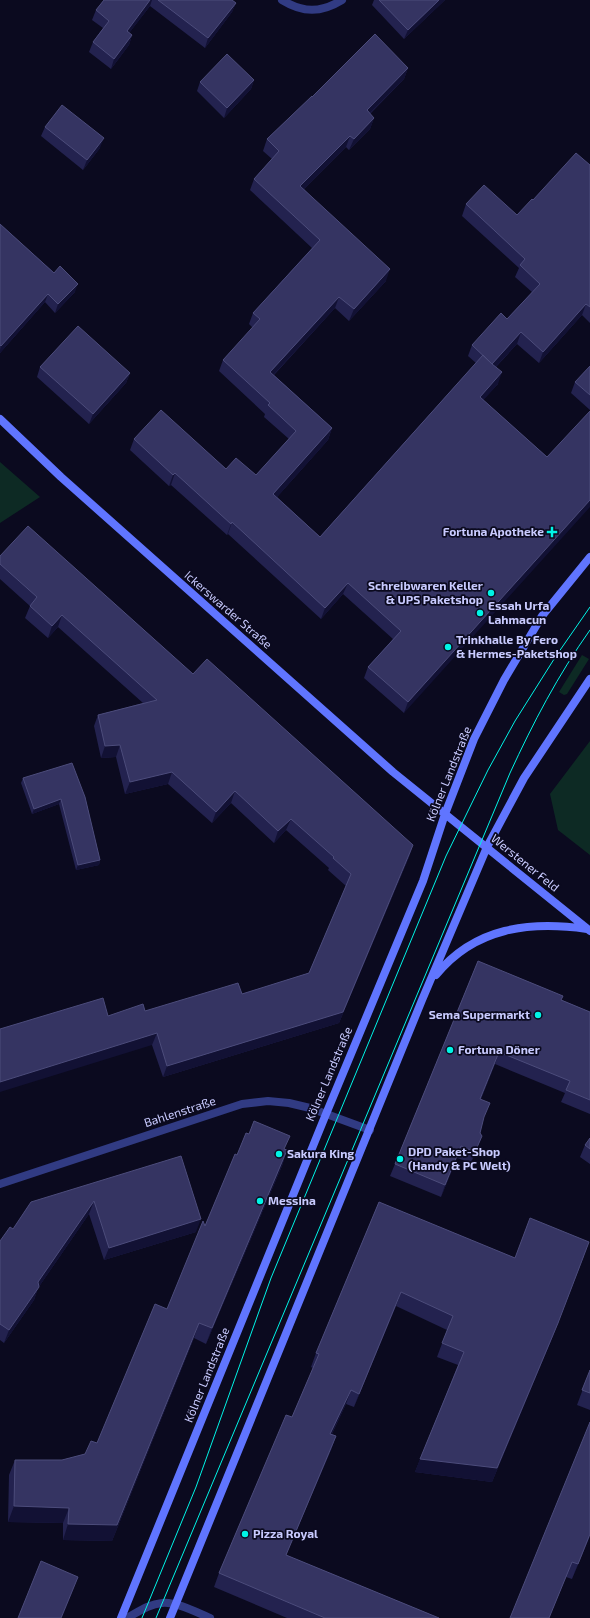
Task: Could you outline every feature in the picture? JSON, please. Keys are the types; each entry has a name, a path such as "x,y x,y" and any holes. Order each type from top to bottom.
{"main road":[{"name":"Ickerswarder Straße","path":"0,419 61,477 172,577 393,772 445,814"},
{"name":"Kölner Landstraße","path":"121,1618 326,1114 423,881 445,814 474,739 504,680 542,616 590,557"},
{"path":"170,1618 430,982 487,847 524,778 590,678"},
{"name":"Werstener Feld","path":"445,814 589,930"},
{"path":"430,982 446,963 473,944 490,935 519,927 562,925 589,930"}],"street":[{"path":"282,0 302,9 319,10 332,6 342,0"},
{"name":"Bahlenstraße","path":"0,1184 242,1104 268,1101 289,1103 326,1114 370,1130"},
{"path":"127,1618 162,1602 176,1605 210,1618"}],"green space":[{"path":"0,462 40,497 0,523"},
{"path":"582,655 589,659 567,694 564,695 559,692"},
{"path":"590,741 590,855 558,830 550,794"}],"building":[{"path":"104,0 150,0 127,31 132,35 114,59 93,42 109,21 96,10"},
{"path":"158,0 232,0 236,3 208,38"},
{"path":"379,0 439,0 408,30"},
{"path":"375,34 408,68 367,110 374,118 354,139 350,136 300,186 390,269 354,309 339,297 270,372 332,428 273,494 320,537 483,355 472,345 501,313 507,319 540,284 520,265 525,259 466,204 484,185 517,215 532,199 533,200 576,153 590,165 590,307 586,304 543,352 521,332 492,364 502,372 480,397 547,457 590,411 590,500 408,702 368,667 401,631 348,583 325,608 232,522 231,524 175,473 173,475 134,439 161,410 226,469 236,458 256,475 296,431 268,405 270,403 223,360 260,319 253,313 320,240 254,179 279,151 267,139 312,97"},
{"path":"227,54 254,80 227,108 200,82"},
{"path":"62,105 104,138 87,160 45,127"},
{"path":"0,224 54,273 60,266 78,284 58,304 48,294 1,346 0,345"},
{"path":"78,326 130,373 93,414 40,367"},
{"path":"590,366 590,395 575,382"},
{"path":"28,526 193,674 207,659 413,845 343,1012 167,1066 157,1033 0,1082 0,1029 103,998 108,1016 143,1004 145,1011 238,983 242,994 309,973 351,874 291,819 278,831 235,791 216,812 172,772 130,782 120,745 105,746 98,715 157,700 62,615 52,626 30,606 37,597 0,564 0,556"},
{"path":"72,763 85,797 100,860 78,865 61,799 34,809 23,778"},
{"path":"478,961 563,996 561,1000 590,1012 590,1100 566,1090 570,1081 499,1052 480,1099 490,1103 484,1117 480,1133 482,1136 475,1152 461,1146 445,1185 395,1164"},
{"path":"254,1121 290,1136 284,1149 287,1150 212,1328 199,1323 117,1525 68,1524 69,1508 14,1506 15,1460 62,1460 85,1454 91,1441 97,1443 155,1304 167,1309 203,1221 205,1226 235,1154 237,1155 246,1133 249,1134"},
{"path":"590,1138 590,1149 585,1145"},
{"path":"181,1156 201,1219 109,1248 94,1201 38,1282 39,1287 9,1330 0,1324 0,1241 10,1227 13,1229 31,1202"},
{"path":"379,1202 515,1258 530,1218 589,1242 558,1323 497,1468 420,1459 464,1352 442,1343 453,1316 401,1292 359,1394 351,1390 330,1434 336,1436 286,1555 439,1618 325,1618 219,1573 286,1415 292,1417 319,1354 316,1353"},
{"path":"590,1370 590,1393 582,1390"},
{"path":"590,1422 590,1534 578,1564 572,1562 549,1618 510,1618"},
{"path":"41,1561 78,1577 61,1618 18,1618"}],"tram line":[{"path":"142,1618 196,1487 271,1278 446,856 488,770 515,721 556,656 590,607"},
{"path":"156,1618 510,773 567,664 590,630"}],"place":[{"name":"Fortuna Apotheke","path":"552,532"},
{"name":"Schreibwaren Keller & UPS Paketshop","path":"491,593"},
{"name":"Essah Urfa Lahmacun","path":"480,613"},
{"name":"Trinkhalle By Fero & Hermes-Paketshop","path":"448,647"},
{"name":"Sema Supermarkt","path":"538,1015"},
{"name":"Fortuna Döner","path":"450,1050"},
{"name":"Sakura King","path":"279,1154"},
{"name":"DPD Paket-Shop (Handy & PC Welt)","path":"400,1159"},
{"name":"Messina","path":"260,1201"},
{"name":"Pizza Royal","path":"245,1534"}]}
